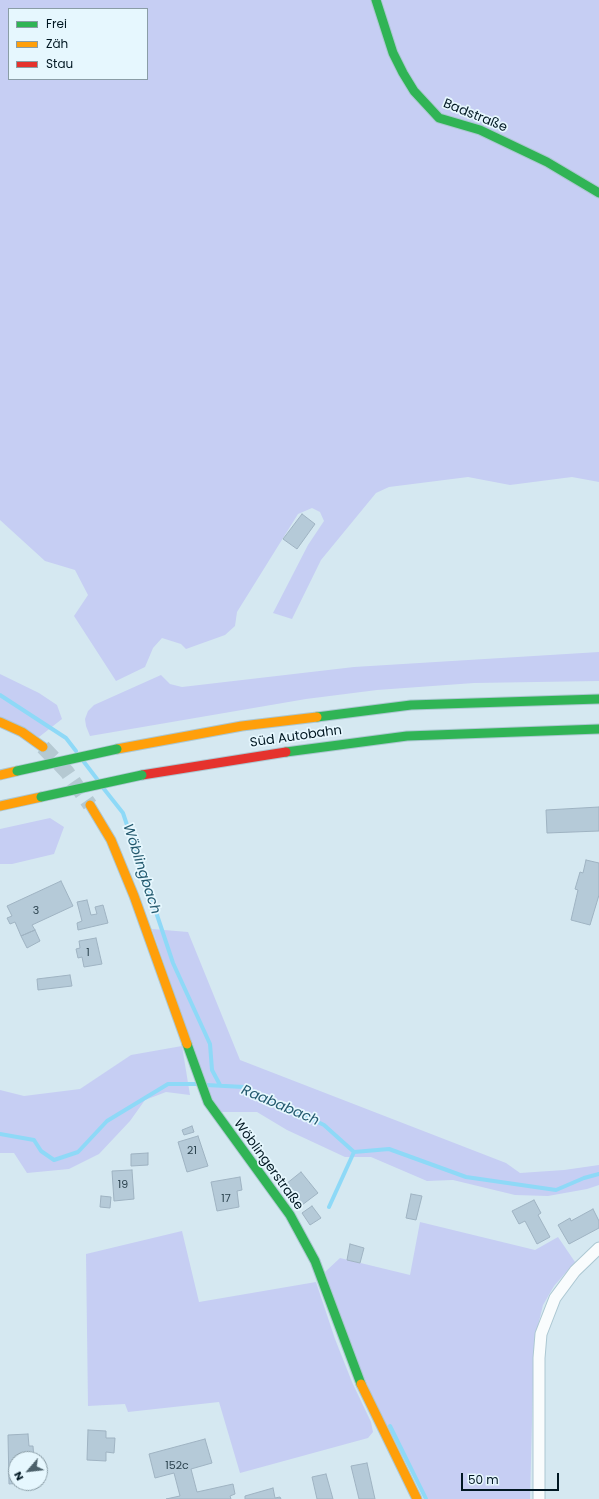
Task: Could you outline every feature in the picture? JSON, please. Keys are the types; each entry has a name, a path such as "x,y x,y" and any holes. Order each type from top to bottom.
{"main road":[{"name":"Badstraße","path":"376,0 393,53 403,73 414,91 439,118 480,130 547,162 599,193"},
{"name":"Süd Autobahn","path":"0,775 117,749 242,726 411,705 599,699"},
{"path":"0,722 22,732 43,747"},
{"name":"Süd Autobahn","path":"0,806 142,775 252,756 407,736 599,729"},
{"name":"Wöblingerstraße","path":"90,805 111,840 134,896 204,1093 218,1119 290,1215 301,1234 315,1261 355,1371 417,1499"}],"street":[{"path":"539,1499 539,1358 541,1334 549,1310 558,1293 575,1271 599,1248"}],"shaded area":[{"path":"0,0 599,0 599,482 572,477 510,485 468,477 389,487 376,493 321,560 292,619 273,613 308,545 324,521 320,512 312,508 298,514 237,612 235,626 225,635 186,649 181,644 162,638 153,648 145,667 116,681 74,616 88,595 75,570 45,561 0,520"},
{"path":"599,652 599,681 474,683 377,690 306,699 90,736 85,719 88,711 94,705 161,675 170,684 182,687 354,667"},
{"path":"0,674 39,693 57,705 62,719 39,737 0,717"},
{"path":"50,818 64,827 54,854 12,864 0,864 0,829"},
{"path":"152,929 188,932 240,1060 506,1163 520,1173 564,1170 599,1165 599,1185 587,1189 548,1196 515,1195 453,1180 427,1181 371,1157 345,1157 287,1130 257,1112 221,1112 210,1097"},
{"path":"182,1046 190,1095 166,1092 145,1100 130,1121 99,1154 69,1169 27,1173 14,1153 0,1153 0,1090 24,1096 80,1089 131,1055"},
{"path":"420,1222 535,1250 558,1237 575,1262 554,1286 543,1305 534,1342 530,1499 426,1499 390,1434 353,1354 325,1272 340,1258 410,1275"},
{"path":"182,1231 199,1302 316,1282 335,1339 352,1382 371,1422 373,1432 368,1438 240,1473 219,1402 128,1412 125,1404 88,1406 86,1254"}],"building":[{"path":"302,514 315,524 297,549 283,539"},
{"path":"599,807 599,831 547,833 546,810"},
{"path":"586,860 599,863 599,895 590,925 571,920 578,890 575,889 580,872 583,873"},
{"path":"61,881 73,906 32,925 35,930 21,936 15,922 10,924 7,918 12,916 7,906"},
{"path":"87,900 91,915 97,914 95,907 103,905 108,923 78,930 77,923 82,921 77,902"},
{"path":"35,930 40,941 27,948 21,936"},
{"path":"96,938 102,964 84,967 82,957 78,958 76,949 80,948 79,941"},
{"path":"70,975 72,986 38,990 37,979"},
{"path":"192,1126 194,1132 184,1135 182,1130"},
{"path":"198,1136 208,1166 187,1172 178,1142"},
{"path":"148,1153 148,1165 131,1166 131,1154"},
{"path":"132,1170 134,1199 114,1201 112,1171"},
{"path":"301,1172 318,1193 302,1205 286,1184"},
{"path":"240,1177 242,1190 237,1191 239,1207 217,1211 211,1182"},
{"path":"411,1194 422,1196 416,1220 406,1218"},
{"path":"101,1196 111,1197 110,1208 100,1207"},
{"path":"534,1200 541,1213 538,1215 550,1237 537,1244 525,1221 519,1224 512,1211"},
{"path":"312,1206 321,1218 310,1225 302,1213"},
{"path":"593,1209 599,1221 599,1228 569,1244 558,1225 570,1218 571,1221"},
{"path":"350,1244 364,1248 360,1263 347,1260"},
{"path":"88,1430 106,1431 106,1438 115,1438 114,1453 106,1452 106,1461 87,1460"},
{"path":"28,1434 29,1446 33,1446 33,1451 8,1451 8,1435"},
{"path":"205,1439 212,1463 191,1469 197,1492 233,1484 235,1494 230,1496 231,1499 166,1499 180,1496 174,1473 155,1478 149,1454"},
{"path":"367,1463 375,1499 359,1499 351,1466"},
{"path":"326,1474 333,1499 317,1499 312,1477"},
{"path":"273,1488 275,1498 280,1497 281,1499 245,1499 245,1496"}],"waterway":[{"name":"Wöblingbach","path":"0,695 66,738 76,751"},
{"name":"Wöblingbach","path":"84,762 97,779"},
{"name":"Wöblingbach","path":"104,789 123,813 173,963 210,1044 212,1070 220,1085"},
{"name":"Raababach","path":"0,1134 34,1140 41,1151 54,1160 78,1152 107,1121 168,1084 199,1084"},
{"name":"Raababach","path":"206,1085 244,1087 324,1125 354,1152 389,1149 466,1177 556,1190 584,1178 599,1174"},
{"path":"329,1207 354,1152"},
{"path":"390,1426 426,1499"}],"tunnel":[{"path":"43,747 67,772 90,805"}],"traffic: fast":[{"path":"376,0 393,53 403,73 414,91 439,118 480,130 547,162 599,193"},
{"path":"317,717 411,705 599,699"},
{"path":"286,752 407,736 599,729"},
{"path":"17,771 117,749"},
{"path":"41,797 142,775"},
{"path":"187,1044 208,1102 290,1215 315,1261 361,1384"}],"traffic: slow":[{"path":"117,749 242,726 317,717"},
{"path":"0,722 22,732 43,747"},
{"path":"0,775 17,771"},
{"path":"0,806 41,797"},
{"path":"90,805 111,840 134,896 187,1044"},
{"path":"361,1384 417,1499"}],"traffic: jam":[{"path":"142,775 286,752"}]}
